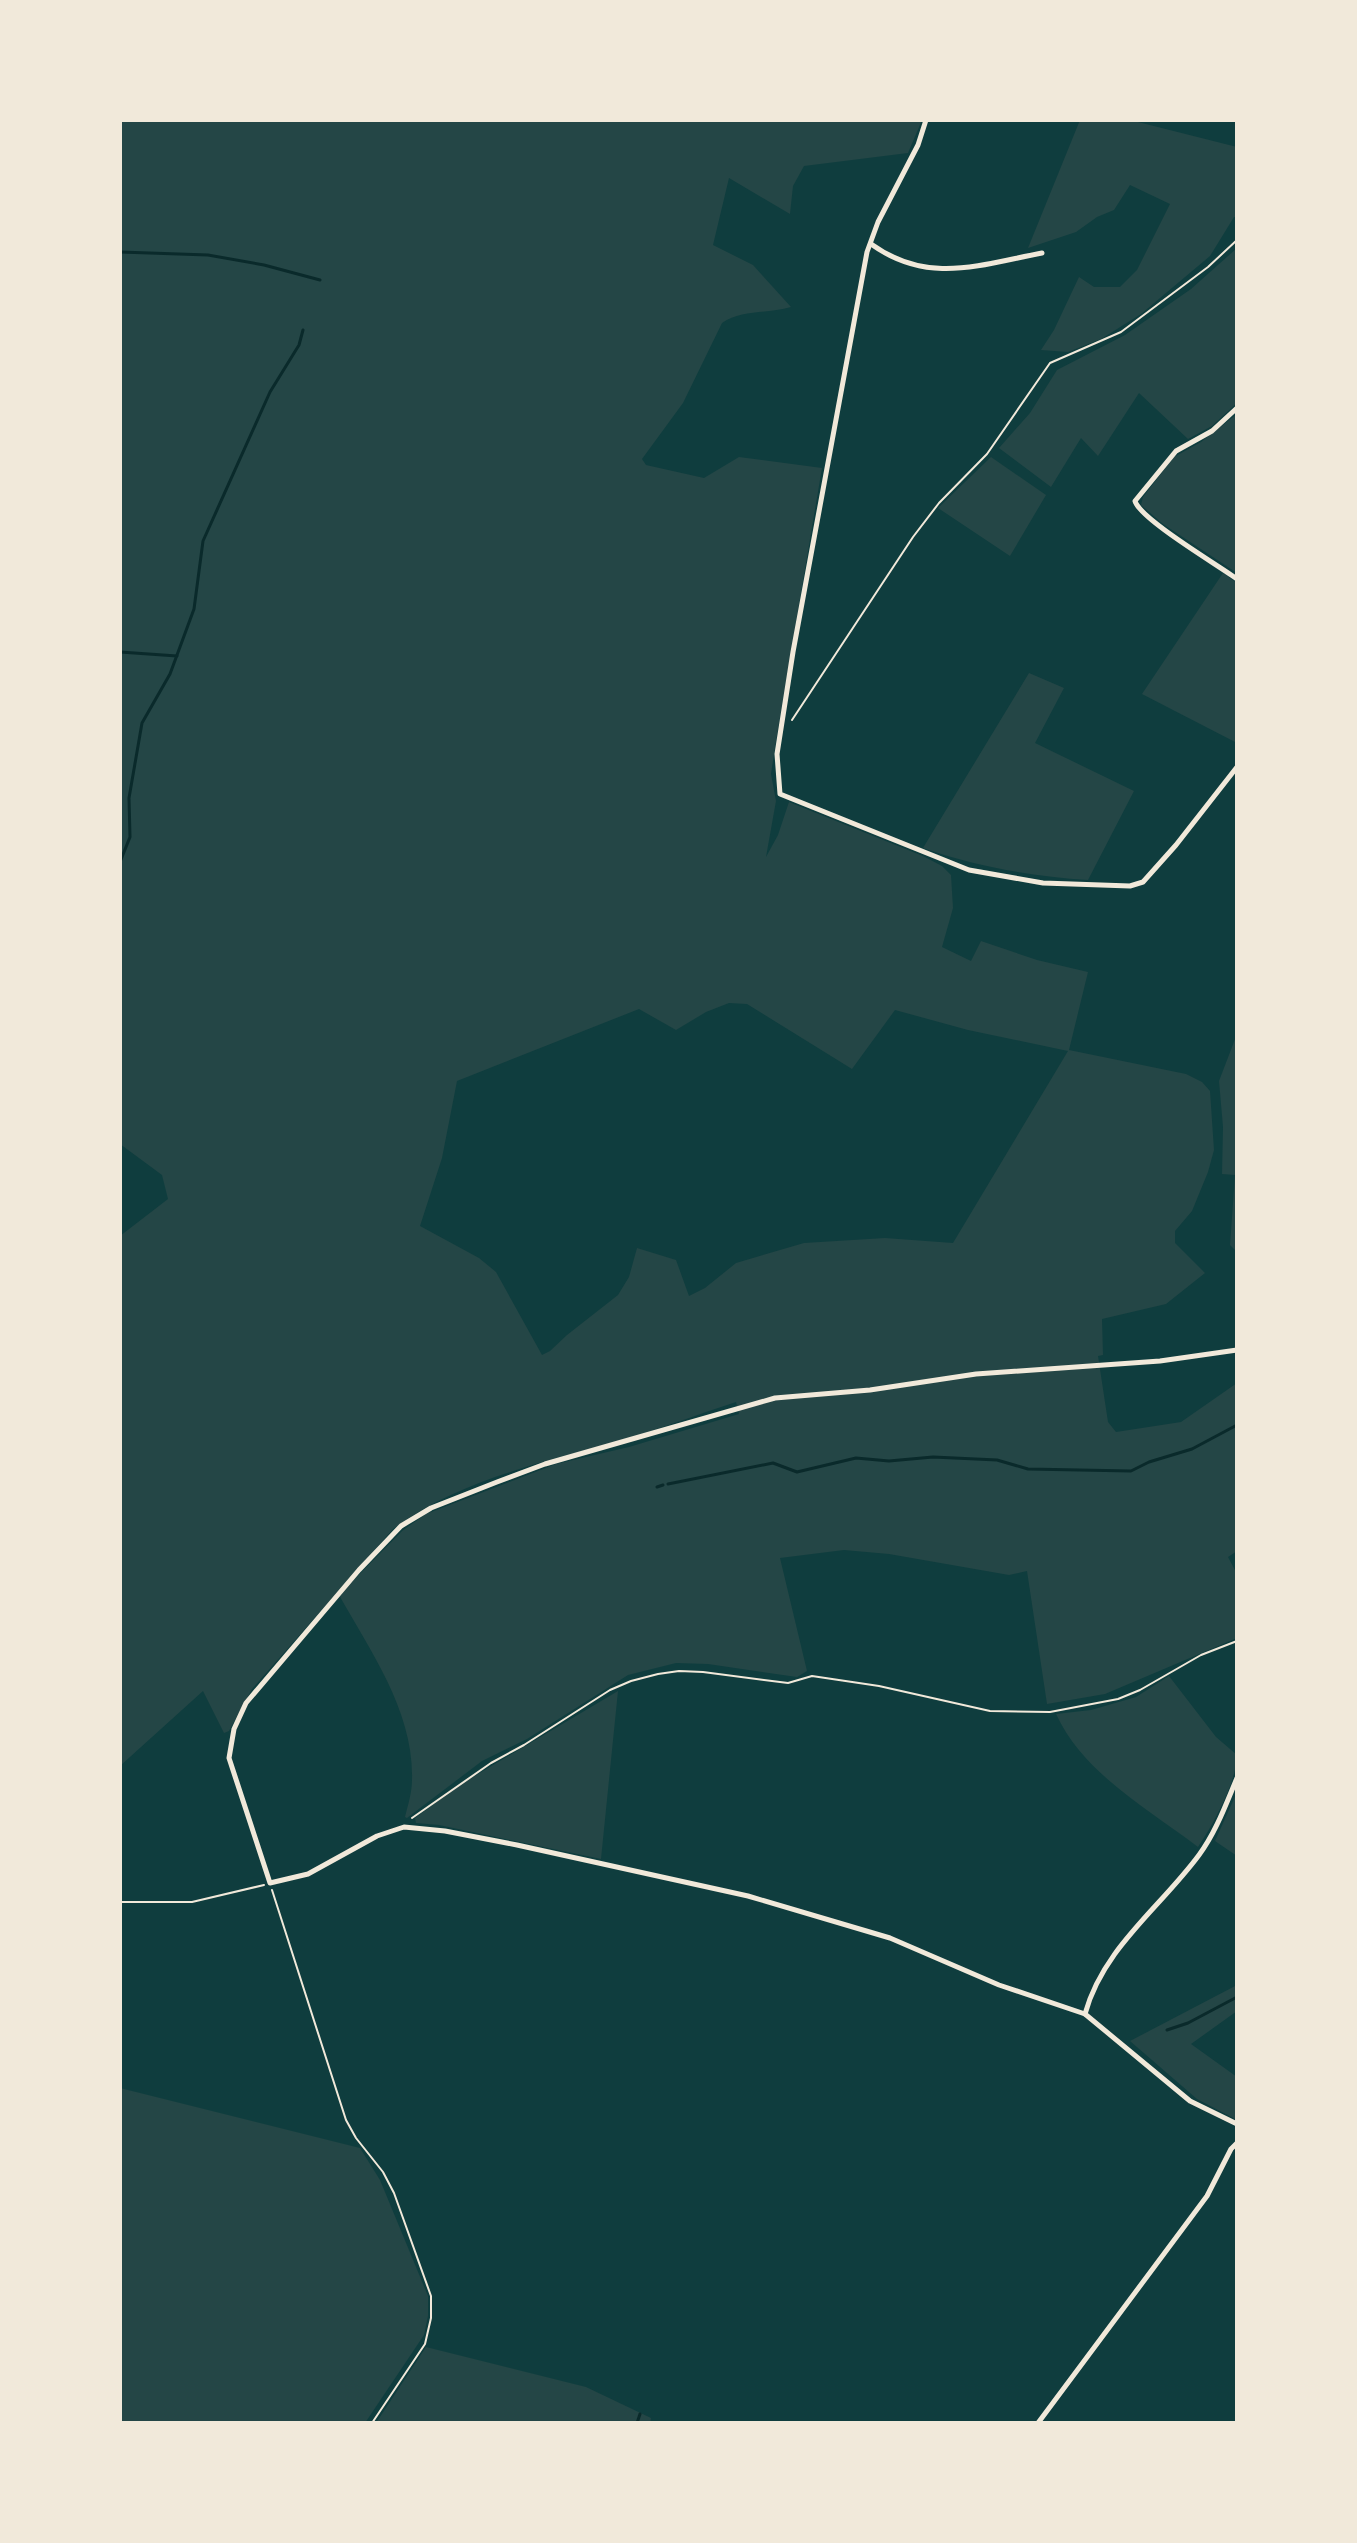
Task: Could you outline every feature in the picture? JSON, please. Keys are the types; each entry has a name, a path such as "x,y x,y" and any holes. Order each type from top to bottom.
{"street":[{"path":"926,120 910,161 871,237 867,252 809,560 780,737 777,776 780,794 969,870 1043,883 1130,886 1143,882 1237,767"},
{"path":"871,244 901,261 939,270 1042,253"},
{"path":"1237,408 1212,431 1176,451 1135,501 1136,507 1150,519 1237,579"},
{"path":"1237,1350 1160,1361 976,1374 870,1390 775,1398 545,1464 417,1515 401,1526 359,1570 266,1679 238,1717 229,1758 270,1883 308,1874 377,1836 404,1827 503,1842 781,1905 890,1938 999,1985 1085,2014 1190,2101 1237,2124"},
{"path":"1085,2014 1095,1984 1108,1962 1209,1842 1237,1778"},
{"path":"1038,2423 1207,2196 1237,2143"}],"path":[{"path":"780,737 913,537 939,503 987,454 1050,363 1121,332 1208,267 1237,240"},
{"path":"404,1827 417,1812 441,1796 610,1690 658,1674 703,1672 788,1683 812,1676 879,1686 990,1711 1050,1712 1118,1699 1201,1655 1237,1641"},
{"path":"120,1902 192,1902 270,1883 346,2120 394,2193 431,2296 431,2318 425,2344 372,2423"}],"shaded area":[{"path":"120,120 922,120 908,153 804,166 793,186 790,214 729,178 713,245 753,265 791,307 738,316 722,323 683,403 642,459 646,465 704,478 739,457 822,468 771,774 776,801 766,857 778,835 789,802 942,866 951,875 953,908 942,947 971,961 981,941 1037,960 1088,972 1069,1050 1186,1074 1202,1082 1210,1091 1214,1150 1192,1211 1175,1231 1175,1243 1205,1273 1166,1304 1102,1319 1103,1355 1098,1356 1108,1422 1116,1432 1181,1422 1237,1383 1237,1551 1228,1557 1237,1574 1237,1638 1105,1694 1047,1704 1027,1571 1009,1575 889,1554 844,1550 780,1558 807,1671 797,1677 708,1664 676,1663 628,1675 527,1739 482,1761 405,1817 412,1780 406,1730 388,1683 339,1595 402,1531 426,1514 556,1464 629,1447 739,1414 736,1402 639,1435 504,1474 446,1497 419,1512 393,1529 252,1689 229,1731 224,1733 203,1691 120,1766 120,1236 168,1199 162,1175 120,1144","holes":["729,1003 747,1004 852,1069 895,1010 968,1030 1068,1051 953,1243 885,1238 804,1243 736,1263 705,1288 689,1296 676,1260 637,1248 629,1277 618,1295 542,1355 496,1272 479,1258 420,1226 442,1158 457,1081 639,1009 676,1030 706,1012"]},
{"path":"1080,120 1130,120 1237,147 1237,217 1234,217 1210,256 1141,314 1101,339 1068,352 1041,350 1079,277 1094,287 1120,287 1137,270 1170,204 1130,185 1114,210 1097,217 1076,232 1028,248"},
{"path":"1237,248 1237,403 1212,426 1188,439 1139,393 1098,456 1081,438 1051,487 999,448 1030,413 1057,370 1125,335 1191,289"},
{"path":"1237,414 1237,573 1163,524 1141,505 1143,497 1174,457 1201,442"},
{"path":"991,457 1046,495 1010,556 938,508"},
{"path":"1223,573 1237,583 1237,743 1142,694"},
{"path":"1029,673 1064,688 1035,743 1134,791 1088,880 1005,870 923,848"},
{"path":"1237,1034 1237,1252 1230,1245 1235,1175 1222,1174 1223,1127 1219,1081"},
{"path":"1169,1676 1216,1737 1237,1755 1229,1790 1198,1847 1100,1772 1083,1755 1056,1714 1091,1710 1136,1697"},
{"path":"618,1691 601,1859 439,1825 416,1823 415,1818 461,1784"},
{"path":"1237,1792 1237,1856 1215,1841"},
{"path":"1237,1985 1237,2011 1191,2044 1237,2077 1237,2120 1197,2099 1130,2041"},
{"path":"120,2088 360,2148 380,2180 428,2296 424,2335 365,2423 120,2423"},
{"path":"426,2347 586,2387 651,2418 650,2423 376,2423"}],"waterway":[{"path":"120,252 208,255 264,265 320,280"},
{"path":"120,862 130,837 129,798 142,723 170,674 194,609 203,541 270,392 299,345 303,330"},
{"path":"120,652 177,656"},
{"path":"668,1484 773,1463 797,1472 856,1458 889,1461 933,1457 997,1460 1028,1469 1131,1471 1192,1449 1237,1425"},
{"path":"657,1487 663,1485"},
{"path":"1167,2030 1188,2023 1237,1997"},
{"path":"637,2423 640,2414"}]}
